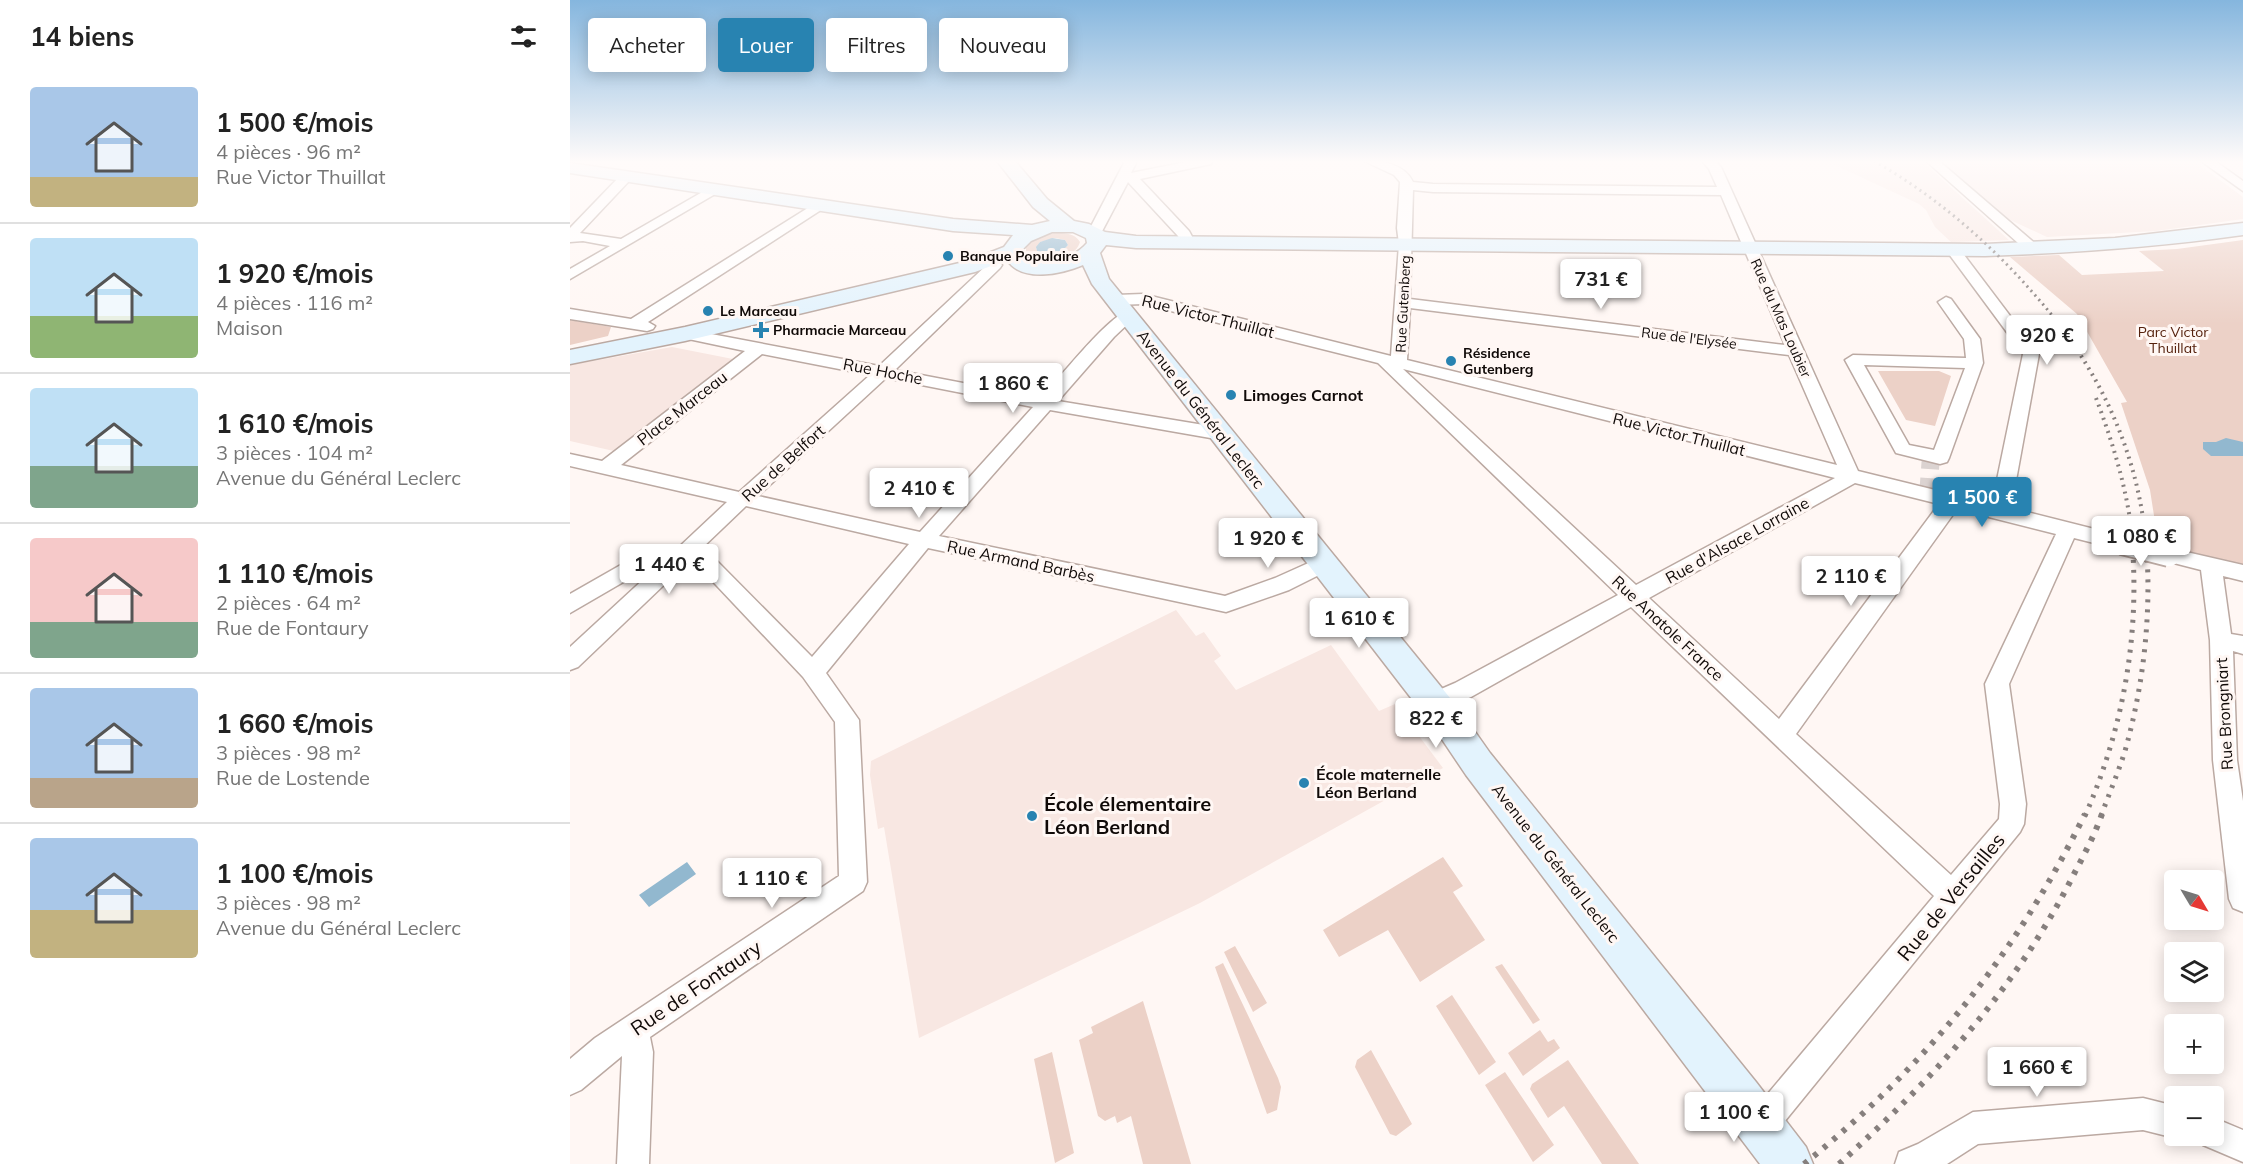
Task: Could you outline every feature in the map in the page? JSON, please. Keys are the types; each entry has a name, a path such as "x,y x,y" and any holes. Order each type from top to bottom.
{"main road":[{"path":"889,215 981,229 1036,231 1072,226"},
{"path":"570,357 657,332 685,334 985,265 1015,253 1036,231 1044,219 1043,215"},
{"path":"1057,215 1093,243"},
{"path":"981,229 1002,236 1015,253 1032,267 1061,266 1093,243 1953,250 2032,248 2175,238 2243,229"},
{"name":"Avenue du Général Leclerc","path":"1093,243 1099,280 1447,719 1478,764 1776,1147"},
{"name":"Avenue du Général Leclerc","path":"1061,266 1099,280"}],"street":[{"path":"570,237 590,215"},
{"path":"570,275 672,215"},
{"path":"634,324 811,215"},
{"path":"570,314 634,324 657,332 813,215"},
{"path":"1072,226 1097,215"},
{"path":"1093,243 1105,215"},
{"path":"1165,215 1184,234 1188,242"},
{"name":"Rue Gutenberg","path":"1392,362 1404,303 1406,244 1403,238 1404,215"},
{"name":"Rue du Mas Loubier","path":"1735,215 1851,477"},
{"path":"1994,215 2032,248"},
{"path":"570,237 623,244"},
{"path":"1953,250 2031,354 2000,513"},
{"name":"Rue de Belfort","path":"570,661 884,370 985,265"},
{"name":"Rue Victor Thuillat","path":"1122,308 1143,299 2243,573"},
{"path":"1946,302 1972,339 1975,363 1940,458 1902,449 1853,360 1975,363"},
{"name":"Rue de l'Elysée","path":"1404,303 1795,351"},
{"path":"813,672 924,540 1108,334 1122,308"},
{"name":"Rue Hoche","path":"685,334 884,370 1046,404 1222,434"},
{"name":"Place Marceau","path":"605,468 759,348"},
{"name":"Rue Anatole France","path":"1392,362 1781,736 1953,895"},
{"name":"Rue Armand Barbès","path":"570,460 924,540 1226,604 1282,584 1324,564"},
{"name":"Rue d'Alsace Lorraine","path":"1433,703 1462,690 1636,597 1851,477"},
{"path":"1781,736 1952,501"},
{"name":"Rue de Versailles","path":"1776,1147 1953,895 2011,824 2013,804 1997,684 2068,529"},
{"path":"570,605 638,566 655,559 685,554"},
{"name":"Rue de Fontaury","path":"570,1079 606,1049 853,882 847,720 813,672 707,563 685,554"},
{"name":"Rue Brongniart","path":"2211,565 2232,643 2234,763 2243,899"},
{"path":"633,1031 638,1052 633,1164"},
{"path":"1911,1164 1930,1156 1973,1128 2143,1114 2164,1119"},
{"path":"2224,1138 2243,1146"}],"shaded area":[{"path":"1929,215 1982,215 2009,240 1951,242 1935,227"},
{"path":"2004,215 2243,215 2243,219 2156,231 2047,237"},
{"path":"672,347 738,360 618,452 570,441 570,365"},
{"name":"École élementaire Léon Berland","path":"1176,610 1196,636 1204,632 1221,656 1214,661 1236,690 1331,645 1379,711 1395,704 1443,768 1200,903 919,1038 884,827 878,829 870,775 871,761"}],"green space":[{"path":"1053,233 1061,233 1071,235 1080,242 1071,254 1048,260 1026,254 1026,246 1032,240","holes":["1056,238 1065,240 1068,245 1057,253 1048,254 1036,249 1040,242"]},
{"name":"Parc Victor Thuillat","path":"2243,240 2243,565 2167,547 2158,541 2150,490 2121,403 2127,402 2077,314 2010,257 2059,255 2082,275 2164,271 2139,251 2177,249"},
{"path":"570,320 611,327 608,336 570,345"},
{"path":"1878,371 1939,371 1951,376 1935,426 1906,420"},
{"path":"1443,857 1463,886 1453,892 1485,940 1420,982 1388,930 1339,957 1323,930"},
{"path":"1235,946 1267,1003 1253,1012 1224,952"},
{"path":"1223,963 1281,1087 1277,1110 1267,1114 1215,967"},
{"path":"1502,964 1540,1020 1533,1024 1495,967"},
{"path":"1452,995 1496,1062 1479,1075 1436,1006"},
{"path":"1143,1001 1191,1164 1143,1164 1131,1116 1117,1123 1115,1116 1105,1121 1098,1116 1079,1040 1093,1033 1091,1027"},
{"path":"1540,1030 1548,1042 1554,1039 1560,1048 1523,1076 1508,1053"},
{"path":"1371,1050 1412,1124 1396,1136 1390,1134 1355,1067 1357,1060"},
{"path":"1052,1052 1074,1153 1055,1163 1034,1059"},
{"path":"1568,1060 1639,1164 1602,1164 1564,1106 1548,1118 1530,1089 1532,1084"},
{"path":"1505,1072 1554,1145 1533,1162 1485,1085"}],"water":[{"path":"1052,238 1065,240 1068,245 1054,253 1037,251 1036,247 1040,242"},
{"path":"2226,438 2243,442 2243,456 2211,456 2203,449 2203,442 2216,442"},
{"path":"687,862 696,874 649,907 639,895"}],"tunnel":[{"path":"1928,496 1931,456"}],"railway":[{"path":"1952,215 2022,280 2063,329"},
{"path":"2061,327 2094,377 2119,429 2137,485 2146,543"},
{"path":"2096,398 2119,469 2128,506 2133,543"},
{"path":"2085,816 2110,750 2126,681 2133,611 2132,541"},
{"path":"2101,816 2125,751 2142,673 2148,594 2146,541"},
{"path":"1804,1164 1890,1088 1929,1047 1964,1005 1998,961 2029,915 2085,814"},
{"path":"1839,1164 1908,1098 1971,1029 2000,993 2052,914 2086,851 2102,814"}],"place":[{"name":"Banque Populaire","path":"948,256"},
{"name":"Le Marceau","path":"708,311"},
{"name":"Pharmacie Marceau","path":"761,330"},
{"name":"Résidence Gutenberg","path":"1451,361"},
{"name":"Limoges Carnot","path":"1231,395"},
{"name":"École maternelle Léon Berland","path":"1304,783"},
{"name":"École élementaire Léon Berland","path":"1032,816"}]}
